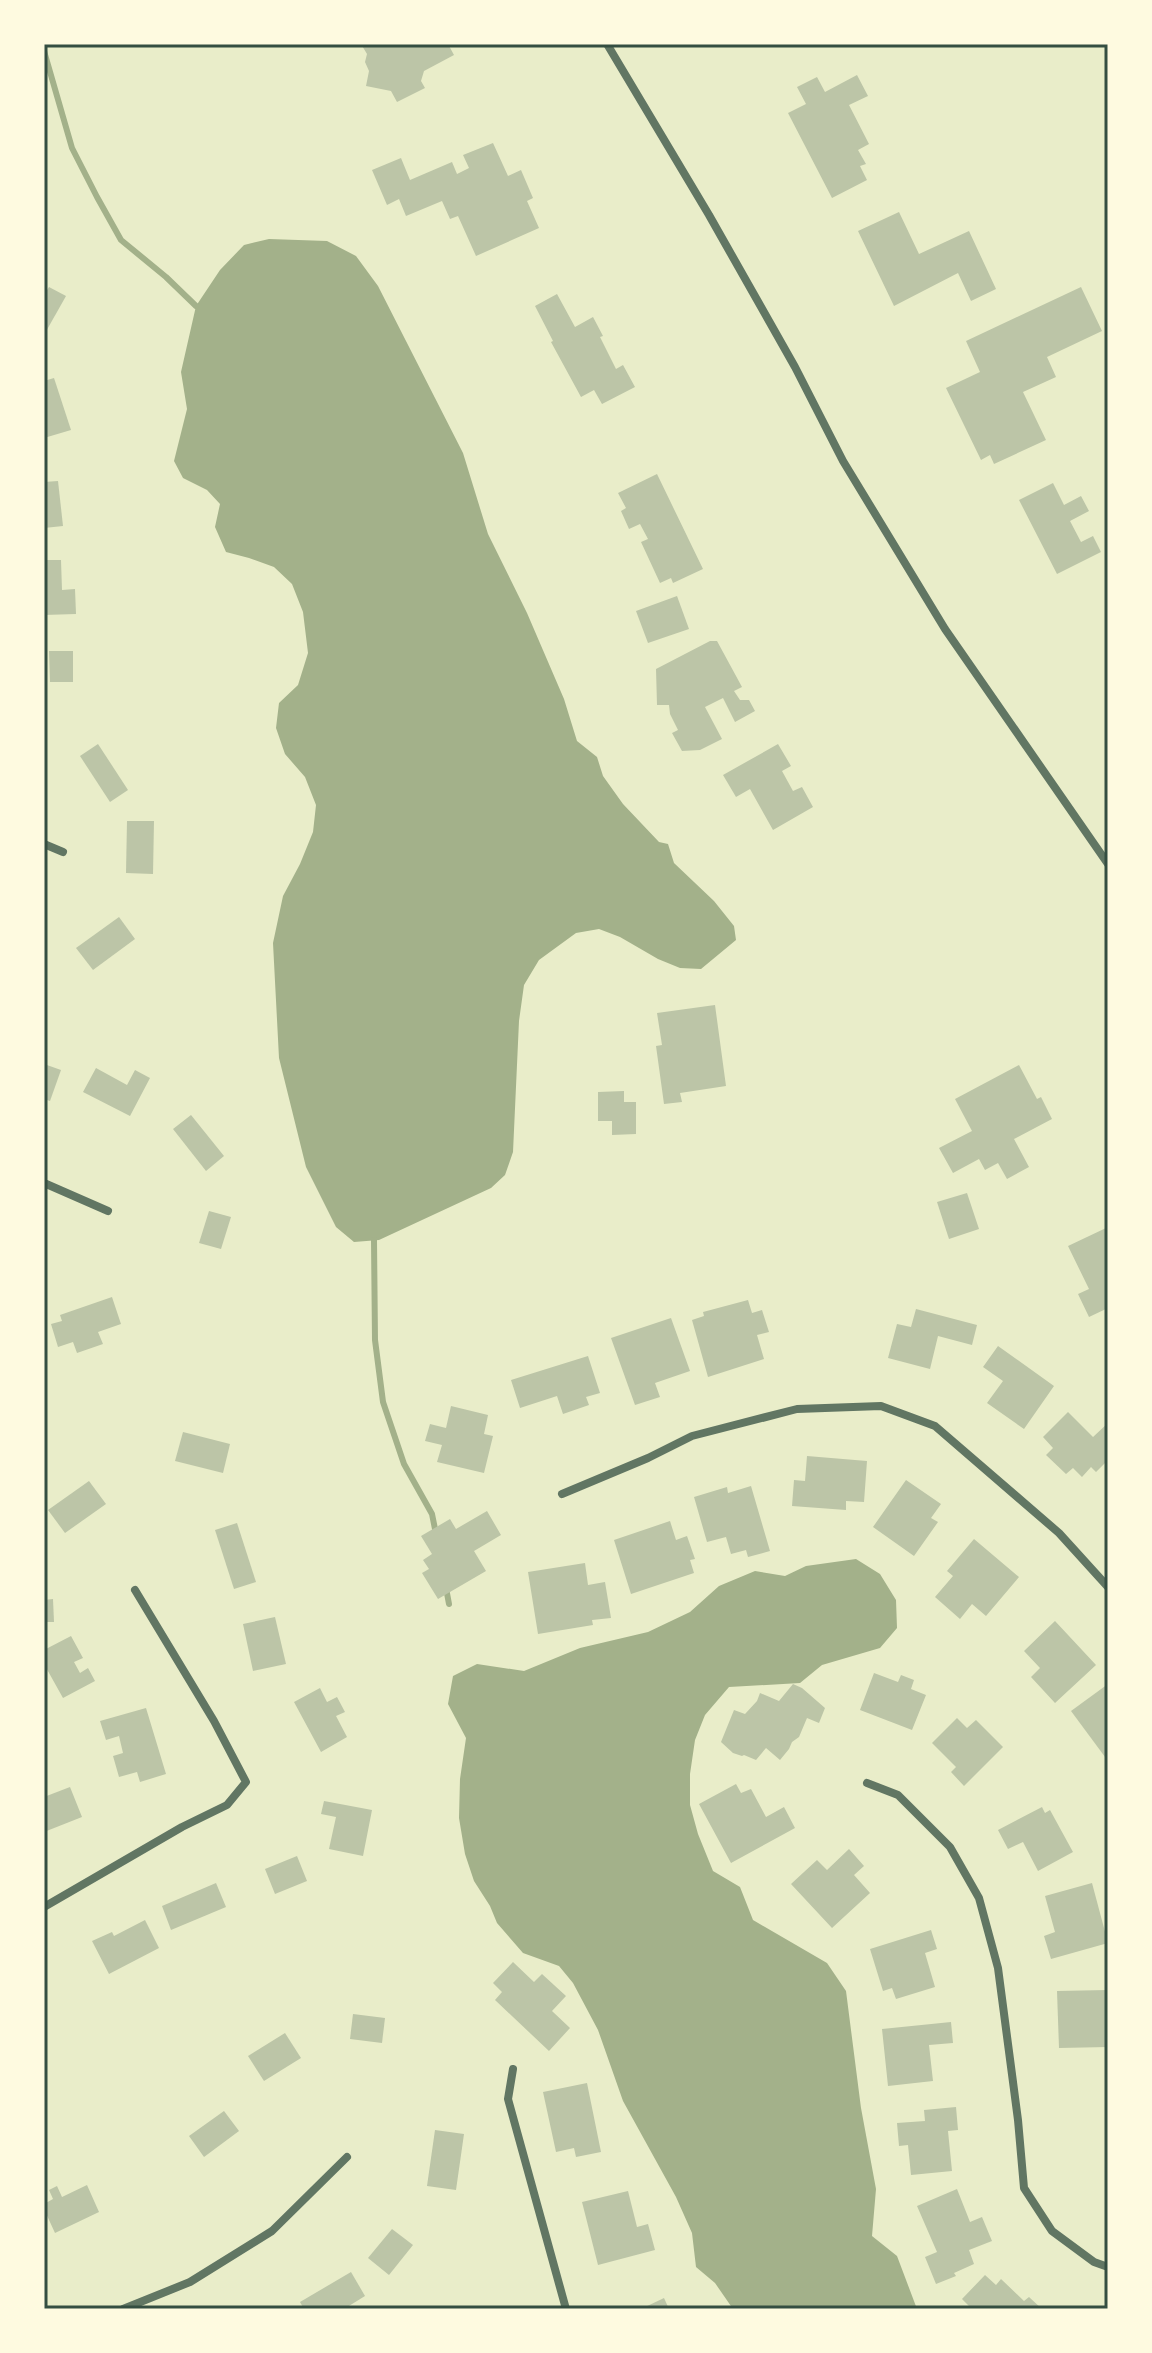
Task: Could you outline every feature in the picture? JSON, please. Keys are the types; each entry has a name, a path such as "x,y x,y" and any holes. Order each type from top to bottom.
{"street":[{"path":"607,44 709,215 795,367 843,461 945,629 1108,864"},
{"path":"44,844 63,852"},
{"path":"44,1183 108,1211"},
{"path":"562,1494 692,1436 797,1409 881,1406 935,1426 1059,1533 1108,1587"},
{"path":"44,1907 182,1827 227,1805 246,1782 214,1721 135,1590"},
{"path":"867,1783 898,1795 950,1847 979,1898 998,1968 1024,2188 1052,2231 1094,2262 1108,2267"},
{"path":"513,2069 508,2099 566,2309"},
{"path":"123,2309 190,2282 272,2231 347,2157"}],"shaded area":[{"path":"269,239 327,241 356,256 378,286 463,453 488,534 564,699 577,741 597,757 603,776 623,804 659,842 668,844 674,863 714,901 734,926 736,940 701,969 680,968 599,929 576,933 539,960 524,985 519,1021 513,1152 505,1175 491,1188 379,1240 354,1242 336,1227 306,1167 279,1058 273,943 283,896 313,832 316,805 305,777 285,754 276,728 279,703 298,685 308,653 303,612 292,584 274,567 226,552 215,527 220,504 207,490 183,478 174,461 187,409 181,372 196,306 220,270 244,245"},
{"path":"856,1559 880,1574 896,1600 897,1628 880,1648 822,1665 800,1683 729,1687 705,1715 695,1740 690,1805 713,1871 740,1887 753,1920 827,1963 846,1991 861,2108 876,2189 872,2236 897,2256 917,2309 733,2309 715,2283 696,2267 692,2233 676,2197 623,2101 598,2030 573,1983 559,1966 523,1953 497,1923 474,1881 465,1854 459,1818 460,1779 466,1738 448,1704 453,1676 477,1664 524,1671 580,1648 648,1632 690,1612 719,1586 755,1571 785,1576 806,1566"}],"building":[{"path":"361,44 448,44 454,55 424,71 421,81 425,88 397,102 391,91 366,86 369,71 365,62 367,54"},
{"path":"857,75 868,96 849,105 869,144 858,150 866,164 860,166 867,180 832,198 788,113 806,104 797,87 817,77 825,92"},
{"path":"493,143 508,176 521,170 533,198 527,201 539,228 476,256 458,216 450,219 442,201 406,216 399,199 387,205 372,170 401,158 410,180 452,162 457,174 469,168 463,155"},
{"path":"899,212 919,254 969,231 996,289 971,301 958,273 894,306 858,231"},
{"path":"49,287 66,296 44,335 44,295"},
{"path":"1081,287 1102,331 1047,357 1056,377 1023,392 1046,440 994,464 990,455 981,460 946,388 980,372 966,341"},
{"path":"557,294 575,327 593,317 616,369 623,365 635,387 602,404 594,390 581,397 535,306"},
{"path":"54,378 71,430 44,438 44,381"},
{"path":"657,474 703,569 673,583 671,578 660,583 641,542 648,539 640,524 629,529 621,511 626,508 618,493"},
{"path":"58,481 63,526 44,528 44,482"},
{"path":"1053,483 1064,505 1081,496 1089,511 1070,521 1081,542 1093,536 1101,552 1057,574 1019,500"},
{"path":"44,560 61,560 62,590 75,589 76,614 44,615"},
{"path":"677,596 689,629 648,643 636,611"},
{"path":"710,641 717,641 742,687 734,691 740,700 749,700 755,711 735,722 723,698 705,707 722,739 700,750 682,751 672,733 678,730 669,705 657,705 656,669"},
{"path":"49,651 73,651 73,682 50,682"},
{"path":"98,744 128,790 110,802 80,756"},
{"path":"778,744 791,766 782,771 793,791 802,787 813,807 773,830 750,789 736,797 723,775"},
{"path":"127,821 154,821 153,874 126,873"},
{"path":"119,917 135,939 93,970 76,948"},
{"path":"715,1005 726,1086 680,1093 682,1102 664,1104 656,1046 662,1045 657,1013"},
{"path":"44,1064 61,1070 50,1101 44,1099"},
{"path":"1019,1065 1052,1119 1014,1139 1029,1167 1007,1179 998,1163 985,1170 979,1159 953,1173 939,1148 972,1131 955,1099"},
{"path":"96,1068 127,1085 135,1070 150,1078 130,1116 83,1092"},
{"path":"624,1091 624,1102 636,1102 636,1134 612,1135 612,1121 598,1121 598,1092"},
{"path":"191,1115 224,1156 206,1171 173,1129"},
{"path":"967,1193 979,1229 949,1239 937,1202"},
{"path":"209,1211 231,1217 221,1249 199,1243"},
{"path":"1106,1228 1108,1308 1089,1317 1078,1294 1089,1289 1068,1246"},
{"path":"112,1297 121,1324 98,1332 103,1344 77,1353 73,1342 58,1347 51,1324 62,1321 60,1315"},
{"path":"748,1300 752,1313 762,1310 769,1332 757,1335 764,1359 708,1377 692,1320 704,1316 703,1312"},
{"path":"916,1309 977,1325 972,1345 938,1336 930,1369 888,1358 897,1324 911,1327"},
{"path":"671,1318 690,1371 655,1383 660,1397 635,1405 611,1338"},
{"path":"998,1346 1054,1386 1024,1429 987,1403 1003,1381 983,1367"},
{"path":"588,1356 600,1393 586,1397 589,1405 563,1414 557,1396 520,1408 511,1380"},
{"path":"451,1406 488,1415 484,1434 493,1436 484,1473 437,1462 442,1445 425,1441 430,1424 446,1428"},
{"path":"1068,1412 1093,1437 1108,1423 1108,1460 1096,1472 1091,1467 1082,1477 1073,1468 1066,1474 1046,1455 1053,1448 1043,1437"},
{"path":"183,1432 230,1444 223,1473 175,1461"},
{"path":"807,1456 867,1461 864,1502 846,1501 846,1510 792,1506 794,1480 805,1481"},
{"path":"906,1480 941,1504 931,1518 938,1522 914,1556 873,1527"},
{"path":"89,1481 106,1504 65,1533 48,1510"},
{"path":"751,1486 770,1551 748,1557 746,1550 731,1554 726,1537 707,1542 694,1497 727,1487 728,1493"},
{"path":"487,1511 501,1535 474,1551 486,1571 438,1599 422,1573 429,1569 423,1560 432,1554 421,1536 450,1519 456,1529"},
{"path":"670,1521 676,1540 687,1536 695,1559 690,1560 694,1573 631,1594 614,1540"},
{"path":"237,1523 256,1582 234,1589 215,1530"},
{"path":"974,1539 1019,1577 986,1616 972,1604 960,1619 935,1597 953,1576 947,1571"},
{"path":"585,1563 588,1585 605,1582 611,1618 592,1620 593,1625 538,1634 528,1572"},
{"path":"53,1599 54,1622 44,1622 44,1600"},
{"path":"275,1617 286,1664 253,1671 243,1624"},
{"path":"1055,1621 1096,1665 1055,1703 1031,1677 1040,1668 1024,1651"},
{"path":"71,1636 83,1658 74,1662 80,1673 88,1668 95,1681 63,1698 44,1664 44,1650"},
{"path":"874,1673 898,1682 901,1675 914,1680 911,1689 926,1695 912,1730 860,1710"},
{"path":"793,1684 825,1708 819,1723 807,1718 799,1737 780,1760 766,1748 756,1760 733,1753 721,1742 734,1710 745,1714 760,1693 779,1701"},
{"path":"1108,1684 1108,1761 1071,1711"},
{"path":"320,1688 327,1702 337,1697 345,1712 336,1716 347,1737 321,1752 294,1702"},
{"path":"146,1708 166,1774 140,1782 137,1772 119,1777 113,1756 123,1753 119,1736 106,1740 100,1721"},
{"path":"957,1718 967,1728 976,1720 1003,1747 964,1786 951,1772 956,1767 932,1743"},
{"path":"736,1784 741,1793 751,1789 766,1817 784,1807 795,1828 731,1863 699,1804"},
{"path":"70,1787 82,1817 44,1832 44,1797"},
{"path":"324,1801 372,1810 363,1856 329,1849 336,1817 321,1814"},
{"path":"1042,1807 1045,1813 1050,1810 1073,1852 1038,1871 1023,1842 1008,1849 998,1830"},
{"path":"849,1849 864,1866 854,1875 870,1893 832,1928 791,1884 817,1860 827,1870"},
{"path":"297,1856 307,1881 275,1894 265,1869"},
{"path":"216,1883 226,1907 171,1930 162,1906"},
{"path":"1092,1883 1108,1943 1051,1959 1044,1936 1055,1932 1045,1896"},
{"path":"145,1920 159,1948 109,1974 92,1941 112,1932 114,1936"},
{"path":"931,1930 937,1949 925,1953 935,1987 896,1999 892,1988 883,1991 870,1949"},
{"path":"513,1962 534,1982 542,1974 566,1996 552,2011 570,2028 549,2051 495,2000 502,1992 493,1983"},
{"path":"1108,1990 1108,2047 1059,2048 1057,1991"},
{"path":"353,2014 385,2018 382,2043 350,2039"},
{"path":"951,2022 953,2043 929,2045 933,2081 888,2086 882,2029"},
{"path":"285,2033 301,2058 264,2081 248,2056"},
{"path":"587,2083 601,2152 576,2157 574,2148 556,2152 543,2092"},
{"path":"956,2107 958,2130 948,2131 952,2171 911,2175 908,2145 899,2146 897,2123 925,2121 924,2110"},
{"path":"224,2111 239,2131 204,2157 189,2136"},
{"path":"435,2130 464,2134 456,2190 427,2186"},
{"path":"87,2185 99,2212 55,2233 44,2209 44,2204 53,2199 49,2190 57,2186 62,2197"},
{"path":"957,2189 970,2222 982,2217 992,2241 969,2250 974,2264 936,2284 925,2257 937,2252 917,2206"},
{"path":"628,2191 637,2227 648,2224 655,2250 598,2265 582,2202"},
{"path":"392,2229 413,2245 389,2275 368,2258"},
{"path":"351,2272 365,2296 344,2309 304,2309 300,2302"},
{"path":"985,2275 996,2285 1001,2279 1024,2301 1029,2297 1042,2309 972,2309 962,2299"},
{"path":"664,2298 669,2309 641,2309"}],"waterway":[{"path":"44,51 72,148 121,240 196,306"},
{"path":"374,1240 375,1340 383,1402 404,1464 432,1514 436,1534"},
{"path":"446,1588 449,1604"}]}
